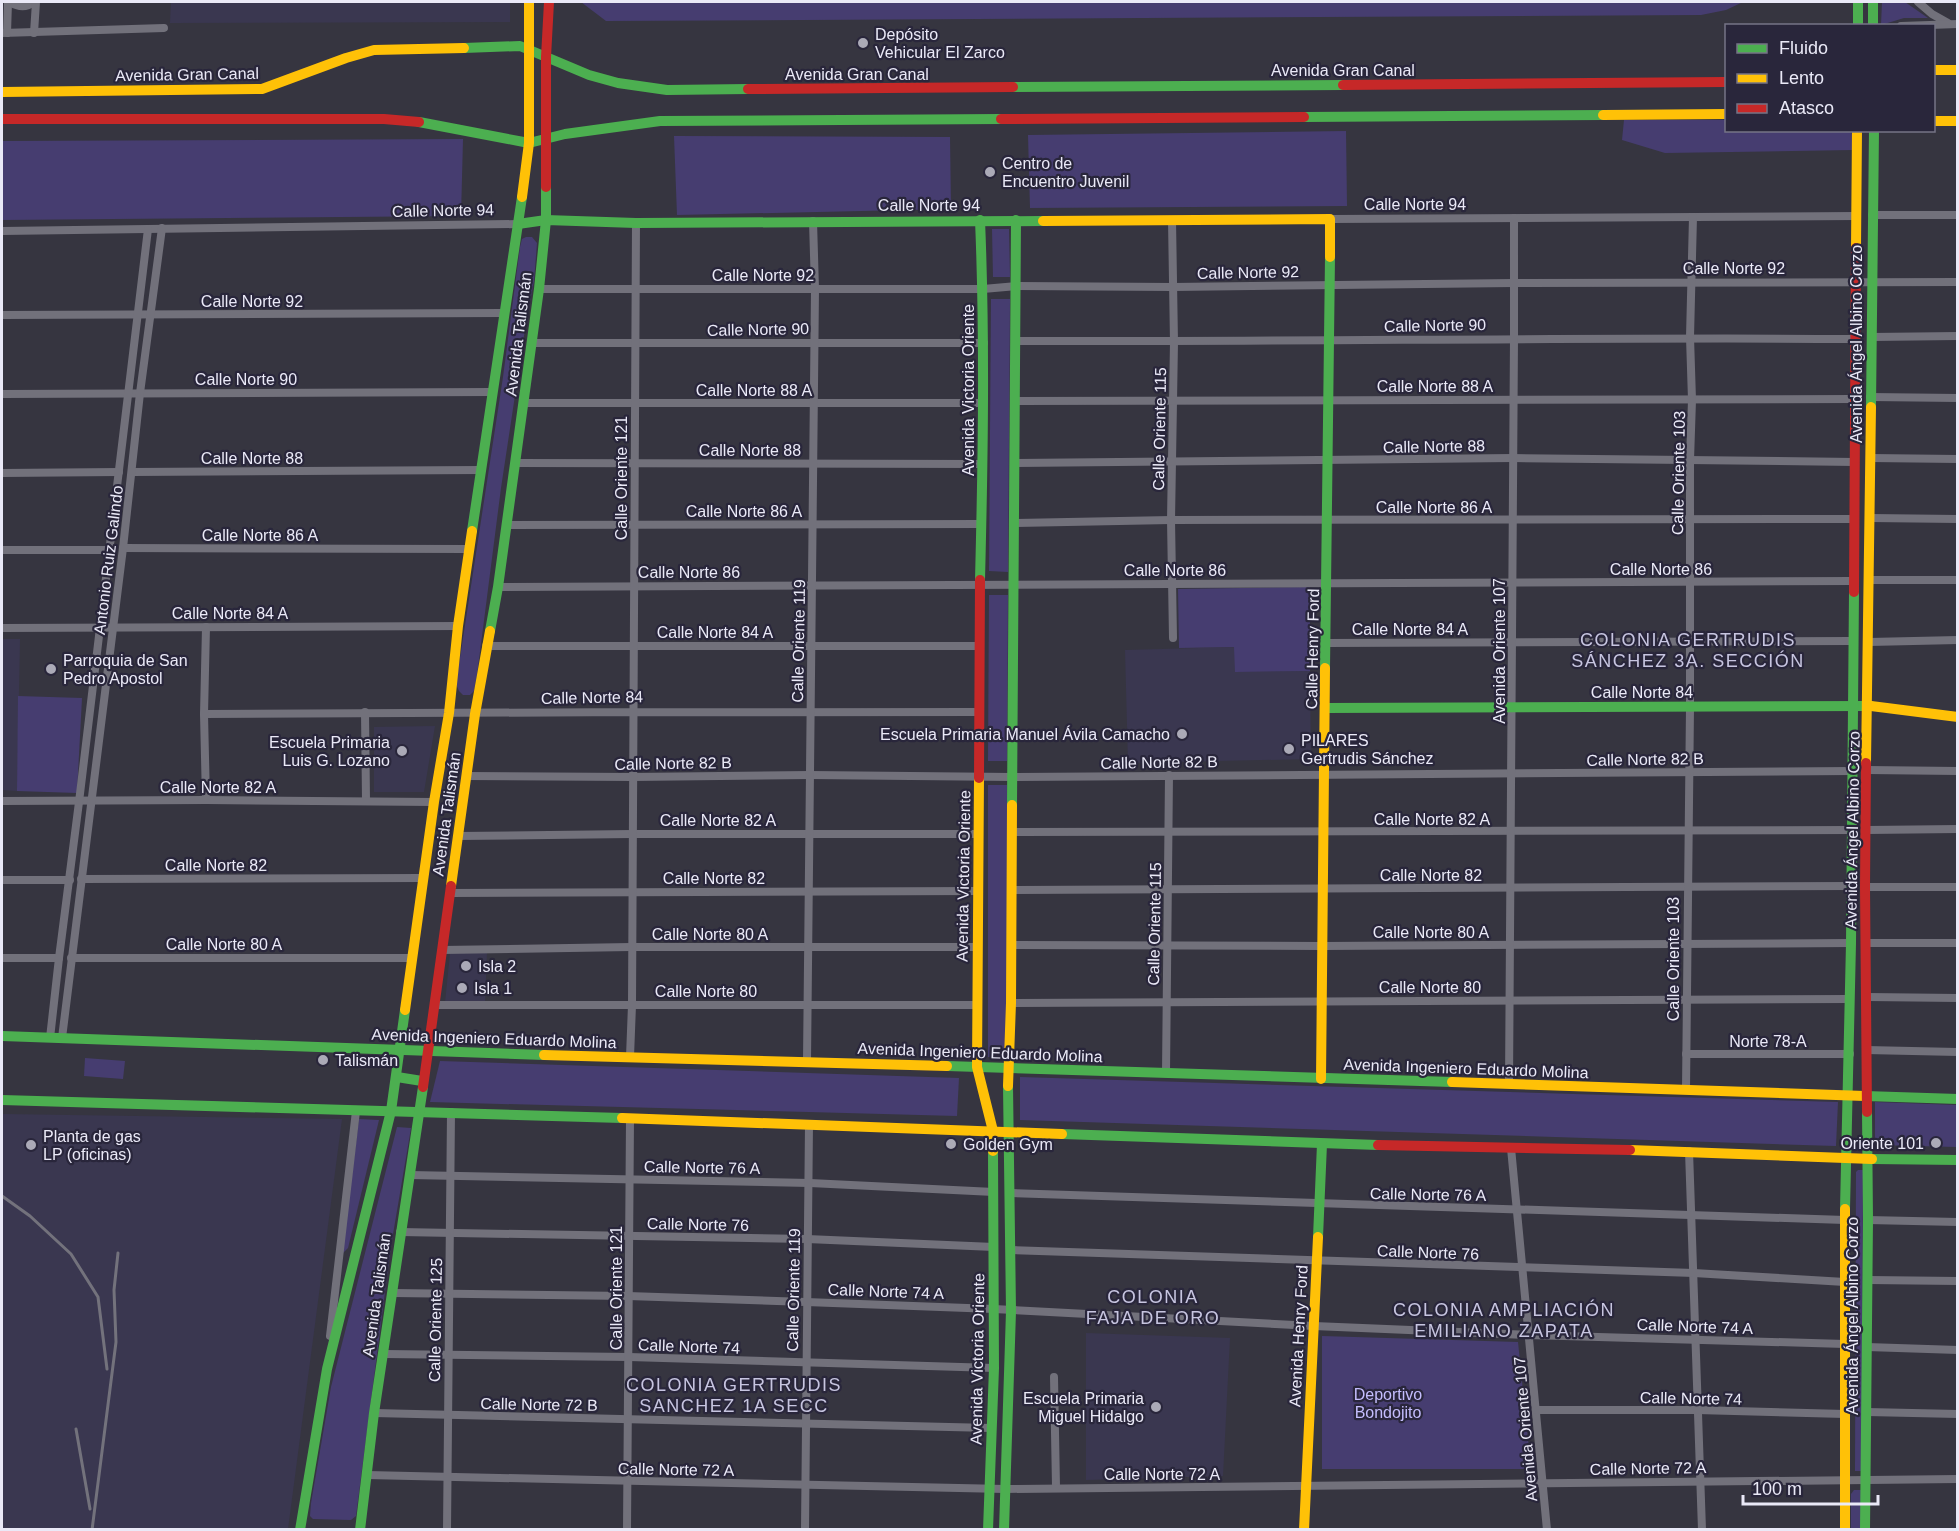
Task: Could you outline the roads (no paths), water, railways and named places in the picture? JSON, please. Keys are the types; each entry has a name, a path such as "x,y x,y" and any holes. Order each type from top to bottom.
{"main road":[{"name":"Avenida Talismán","path":"300,1530 327,1369 391,1111 397,1077 423,878 449,713 458,626 529,143 529,2"},
{"name":"Avenida Talismán","path":"360,1530 374,1413 435,1005 475,714 498,587 525,403 546,220 546,57 549,2"},
{"path":"1858,2 1858,24"},
{"path":"1873,2 1873,24"},
{"name":"Avenida Gran Canal","path":"2,92 262,89 374,50 520,46 589,75 618,83 667,90 1725,82"},
{"path":"1935,70 1958,70"},
{"path":"2,119 384,119 529,143 546,138 660,121 1725,114"},
{"path":"1935,121 1958,121"},
{"name":"Avenida Ángel Albino Corzo","path":"1845,1530 1845,1220 1850,1054 1857,132"},
{"name":"Avenida Ángel Albino Corzo","path":"1865,1530 1868,1220 1865,887 1869,706 1874,132"},
{"name":"Calle Norte 94","path":"518,224 546,220 636,223 1330,219"},
{"name":"Calle Henry Ford","path":"1321,1079 1328,583 1330,219"},
{"name":"Avenida Victoria Oriente","path":"980,220 984,343 984,464 979,646 977,1067 993,1131 994,1368 988,1530"},
{"name":"Avenida Victoria Oriente","path":"1004,1530 1011,1311 1008,1068 1011,1003 1016,220"},
{"name":"Calle Norte 84","path":"1326,708 1869,706 1958,717"},
{"name":"Avenida Ingeniero Eduardo Molina","path":"2,1036 428,1052 807,1061 1958,1099"},
{"path":"397,1077 422,1081"},
{"path":"2,1100 451,1112 1322,1144 1689,1151 1958,1161"},
{"name":"Avenida Henry Ford","path":"1304,1530 1322,1144"}],"street":[{"path":"34,33 35,2 26,6 9,2 4,33 34,33 164,28"},
{"path":"1918,2 1932,14 1953,24"},
{"path":"1935,25 1953,24"},
{"path":"1872,215 1958,215"},
{"name":"Calle Norte 94","path":"1330,219 1857,216"},
{"name":"Calle Oriente 103","path":"1686,1090 1692,521 1690,338 1693,217"},
{"name":"Avenida Oriente 107","path":"1509,1084 1514,218"},
{"name":"Calle Oriente 115","path":"1172,220 1173,638"},
{"name":"Calle Oriente 119","path":"807,1061 815,289 813,221"},
{"name":"Calle Oriente 121","path":"630,1057 636,223"},
{"name":"Calle Norte 94","path":"2,231 518,224"},
{"name":"Antonio Ruiz Galindo","path":"56,1038 71,958 162,228"},
{"name":"Antonio Ruiz Galindo","path":"56,1038 59,958 148,229"},
{"name":"Calle Norte 92","path":"539,289 983,289 1017,286 1958,282"},
{"name":"Calle Norte 92","path":"2,315 503,313"},
{"path":"1871,337 1958,336"},
{"name":"Calle Norte 90","path":"1015,341 1174,342 1515,338 1856,339"},
{"name":"Calle Norte 90","path":"532,343 984,343"},
{"name":"Calle Norte 90","path":"2,394 492,392"},
{"path":"1870,397 1958,398"},
{"name":"Calle Norte 88 A","path":"1015,401 1855,399"},
{"name":"Calle Norte 88 A","path":"525,403 984,403"},
{"name":"Calle Norte 88","path":"1014,463 1513,458 1855,462"},
{"path":"1870,458 1958,459"},
{"name":"Calle Norte 88","path":"516,463 984,464"},
{"name":"Calle Norte 88","path":"132,472 481,470"},
{"path":"2,473 119,472"},
{"name":"Calle Norte 86 A","path":"1014,524 1171,520 1854,519"},
{"path":"1870,519 1958,519"},
{"name":"Calle Norte 86 A","path":"507,525 981,524"},
{"name":"Calle Norte 86 A","path":"123,548 469,549"},
{"path":"2,550 110,550"},
{"path":"1870,580 1958,580"},
{"name":"Calle Norte 86","path":"498,587 1853,581"},
{"name":"Calle Norte 84 A","path":"2,628 458,626"},
{"path":"206,627 204,714 206,800"},
{"path":"1869,642 1958,640"},
{"name":"Calle Norte 84 A","path":"1327,642 1852,641"},
{"name":"Calle Norte 84 A","path":"486,646 979,646"},
{"name":"Calle Norte 84","path":"204,714 365,712 475,714 633,711 980,712"},
{"path":"365,712 366,800"},
{"path":"1867,770 1958,771"},
{"name":"Calle Norte 82 B","path":"466,776 1012,777 1852,771"},
{"name":"Calle Oriente 115","path":"1166,1073 1169,775"},
{"name":"Calle Norte 82 A","path":"2,801 366,800 434,802"},
{"path":"1867,830 1958,829"},
{"name":"Calle Norte 82 A","path":"1012,832 1852,830"},
{"name":"Calle Norte 82 A","path":"458,836 978,834"},
{"name":"Calle Norte 82","path":"81,879 423,878"},
{"path":"2,880 70,880"},
{"name":"Calle Norte 82","path":"1011,890 1851,886"},
{"path":"1865,887 1958,886"},
{"name":"Calle Norte 82","path":"450,893 978,891"},
{"name":"Calle Norte 80 A","path":"1011,945 1851,943"},
{"path":"1865,943 1958,943"},
{"name":"Calle Norte 80 A","path":"442,950 631,947 977,947"},
{"path":"2,958 59,958"},
{"name":"Calle Norte 80 A","path":"71,958 412,958"},
{"path":"1866,997 1958,998"},
{"name":"Calle Norte 80","path":"1011,1003 1850,999"},
{"name":"Calle Norte 80","path":"435,1005 978,1005"},
{"path":"1866,1050 1958,1052"},
{"name":"Norte 78-A","path":"1686,1054 1850,1054"},
{"name":"Avenida Talismán","path":"327,1369 356,1111"},
{"name":"Calle Oriente 125","path":"447,1530 451,1112"},
{"name":"Calle Oriente 121","path":"627,1530 630,1119"},
{"name":"Calle Oriente 119","path":"805,1530 804,1424 810,1183 809,1124"},
{"name":"Avenida Oriente 107","path":"1510,1148 1547,1530"},
{"path":"1689,1151 1702,1530"},
{"name":"Calle Norte 76 A","path":"410,1175 810,1183 994,1192"},
{"name":"Calle Norte 76 A","path":"1010,1193 1845,1220"},
{"path":"1868,1220 1958,1221"},
{"name":"Calle Norte 76","path":"400,1232 807,1239 994,1247"},
{"name":"Calle Norte 76","path":"1011,1250 1694,1273 1845,1282"},
{"path":"1868,1280 1958,1281"},
{"name":"Calle Norte 74 A","path":"393,1293 628,1296 806,1302 1529,1335 1845,1344"},
{"path":"1867,1347 1958,1350"},
{"name":"Calle Norte 74","path":"384,1354 994,1368"},
{"path":"1054,1377 1056,1488"},
{"name":"Calle Norte 74","path":"1536,1410 1697,1410 1845,1414"},
{"path":"1867,1412 1958,1414"},
{"name":"Calle Norte 72 B","path":"374,1413 992,1428"},
{"name":"Calle Norte 72 A","path":"367,1475 989,1489 1958,1479"}],"railway":[{"path":"2,1196 30,1216 71,1254 98,1297 107,1369"},
{"path":"92,1530 116,1342 114,1290 118,1253"},
{"path":"76,1429 90,1509"}],"place":[{"name":"Depósito Vehicular El Zarco","path":"863,43"},
{"name":"Centro de Encuentro Juvenil","path":"990,172"},
{"name":"Parroquia de San Pedro Apostol","path":"51,669"},
{"name":"Escuela Primaria Manuel Ávila Camacho","path":"1182,734"},
{"name":"PILARES Gertrudis Sánchez","path":"1289,749"},
{"name":"Escuela Primaria Luis G. Lozano","path":"402,751"},
{"name":"Isla 2","path":"466,966"},
{"name":"Isla 1","path":"462,988"},
{"name":"Talismán","path":"323,1060"},
{"name":"Oriente 101","path":"1936,1143"},
{"name":"Golden Gym","path":"951,1144"},
{"name":"Planta de gas LP (oficinas)","path":"31,1145"},
{"name":"Escuela Primaria Miguel Hidalgo","path":"1156,1407"}],"district":[{"name":"COLONIA GERTRUDIS SÁNCHEZ 3A. SECCIÓN","path":"1688,650"},
{"name":"COLONIA FAJA DE ORO","path":"1153,1307"},
{"name":"COLONIA AMPLIACIÓN EMILIANO ZAPATA","path":"1504,1320"},
{"name":"COLONIA GERTRUDIS SANCHEZ 1A SECC","path":"734,1395"}],"park label":[{"name":"Deportivo Bondojito","path":"1388,1403"}]}
